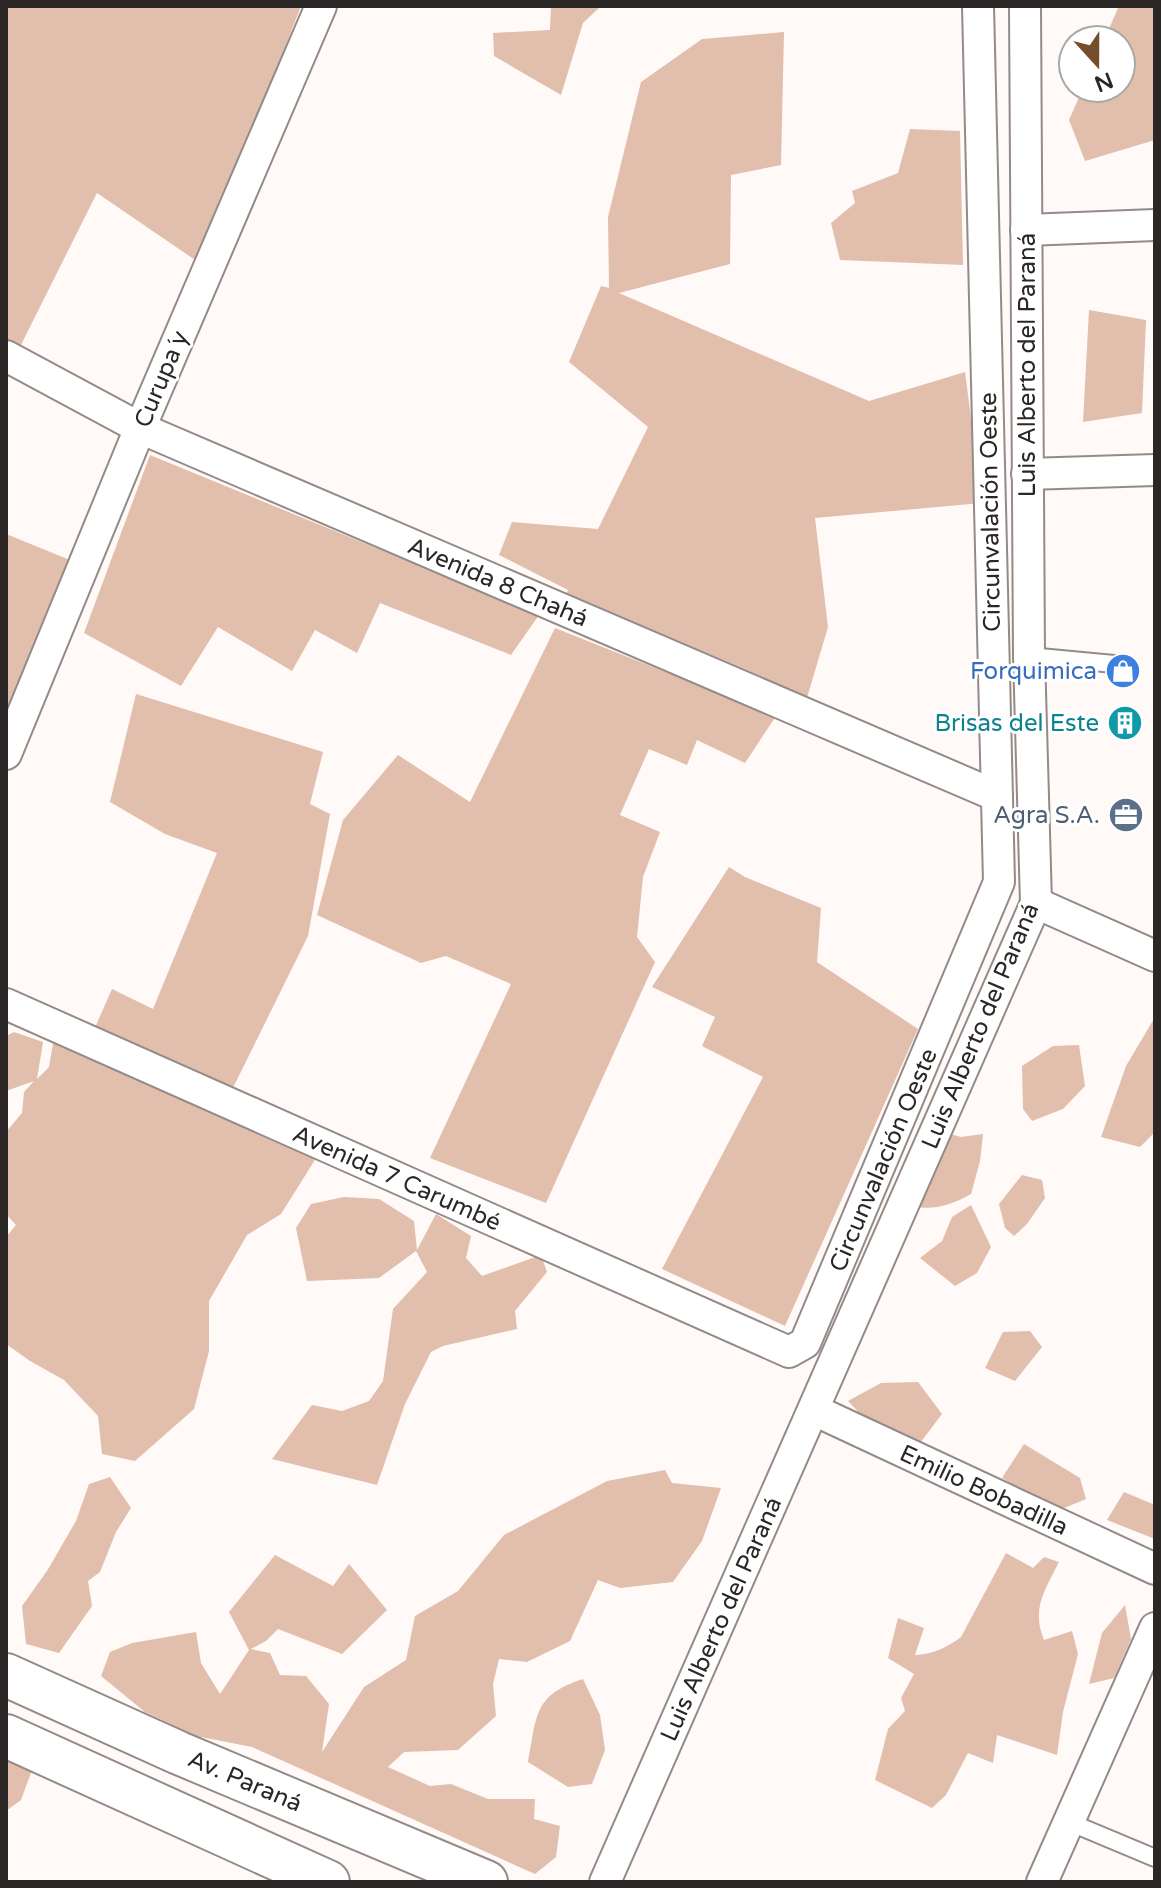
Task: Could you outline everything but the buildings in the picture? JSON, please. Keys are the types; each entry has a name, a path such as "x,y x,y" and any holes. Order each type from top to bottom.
{"street":[{"name":"Curupa´y","path":"6,754 140,428 321,6"},
{"name":"Circunvalación Oeste","path":"789,1352 805,1343 999,882 978,6"},
{"name":"Luis Alberto del Paraná","path":"605,1882 1036,903 1029,656 1025,6"},
{"path":"1026,230 1155,225"},
{"name":"Avenida 8 Chahá","path":"6,356 140,428 997,796"},
{"path":"1027,474 1155,470"},
{"path":"1036,903 1155,956"},
{"name":"Avenida 7 Carumbé","path":"6,1004 789,1352"},
{"name":"Emilio Bobadilla","path":"814,1410 1155,1569"},
{"path":"1042,1882 1155,1628"},
{"name":"Av. Paraná","path":"6,1675 179,1753 486,1882"},
{"path":"6,1736 328,1882"}],"lane":[{"path":"1029,656 1114,664"},
{"path":"1069,1822 1155,1858"}],"shaded area":[{"path":"6,6 301,6 201,264 97,193 16,355 6,347"},
{"path":"551,6 601,6 583,23 561,95 494,56 493,33 550,30"},
{"path":"1119,6 1155,6 1155,140 1085,161 1069,120 1076,104 1137,104 1137,24 1111,24"},
{"path":"784,32 781,165 731,175 730,264 619,293 869,401 965,372 982,503 815,518 828,627 804,708 562,604 568,590 499,555 512,522 598,529 648,427 569,362 601,286 609,288 608,217 641,82 702,39"},
{"path":"910,129 960,131 963,265 840,260 831,223 855,203 852,191 898,173"},
{"path":"1089,310 1146,320 1142,413 1083,422"},
{"path":"150,455 539,615 511,655 380,603 357,653 315,630 292,671 218,627 181,686 84,633"},
{"path":"6,534 70,560 6,715"},
{"path":"555,628 776,716 745,763 697,740 687,765 649,749 620,815 660,832 643,877 637,937 655,962 546,1203 430,1158 511,984 446,956 421,963 317,915 343,820 398,755 470,802"},
{"path":"136,694 323,752 310,804 330,814 308,936 226,1102 89,1041 112,989 153,1009 217,853 165,834 110,802"},
{"path":"729,867 745,877 821,908 817,962 918,1029 785,1326 662,1269 763,1077 702,1046 715,1017 652,987"},
{"path":"1155,1017 1155,1132 1140,1147 1101,1137 1126,1066"},
{"path":"56,1026 318,1155 281,1214 247,1235 209,1301 209,1351 194,1409 135,1461 102,1454 98,1416 64,1380 6,1344 6,1237 16,1225 6,1214 6,1132 22,1113 24,1092 34,1081 6,1091 6,1036 14,1032 43,1042 37,1079 49,1067"},
{"path":"1079,1045 1085,1086 1063,1109 1032,1121 1023,1109 1022,1066 1053,1046"},
{"path":"937,1130 961,1137 983,1134 971,1194 942,1206 912,1206"},
{"path":"1022,1175 1042,1180 1045,1198 1027,1224 1014,1236 1005,1228 999,1204"},
{"path":"344,1197 379,1199 414,1221 417,1250 436,1214 471,1236 466,1258 482,1276 541,1255 547,1272 515,1311 517,1329 443,1346 431,1352 405,1404 377,1485 272,1459 312,1405 342,1411 369,1401 383,1381 393,1309 427,1272 416,1251 379,1278 307,1281 296,1228 311,1204"},
{"path":"971,1205 991,1247 977,1273 955,1286 920,1258 942,1241 952,1217"},
{"path":"1030,1331 1042,1347 1015,1381 985,1368 1003,1332"},
{"path":"918,1382 942,1414 917,1447 878,1433 848,1401 881,1383"},
{"path":"1024,1444 1080,1478 1086,1499 1057,1511 1002,1478"},
{"path":"665,1470 672,1483 721,1488 702,1541 673,1582 620,1588 598,1580 570,1641 527,1662 499,1659 493,1684 496,1716 458,1750 404,1752 388,1767 430,1786 451,1784 488,1799 535,1799 534,1819 560,1826 556,1857 535,1874 252,1747 196,1736 145,1712 101,1676 110,1652 132,1643 196,1632 201,1663 220,1694 249,1650 229,1612 275,1555 333,1586 349,1564 387,1610 342,1654 278,1629 266,1641 251,1649 270,1653 280,1675 306,1676 329,1704 322,1752 364,1687 406,1660 415,1616 458,1591 504,1535 607,1481"},
{"path":"110,1477 131,1508 116,1532 100,1572 88,1581 92,1606 59,1653 26,1644 22,1606 76,1521 89,1484"},
{"path":"1124,1492 1155,1505 1155,1539 1107,1520"},
{"path":"1006,1553 1033,1568 1044,1557 1059,1562 1041,1600 1040,1629 1044,1640 1072,1631 1078,1654 1063,1712 1057,1755 997,1735 993,1763 968,1753 946,1795 932,1808 875,1780 888,1729 905,1711 901,1698 914,1674 888,1658 898,1618 924,1628 915,1655 934,1652 950,1644 961,1637"},
{"path":"1125,1605 1131,1639 1114,1678 1089,1684 1102,1633"},
{"path":"583,1679 600,1715 605,1750 592,1784 568,1787 528,1762 540,1709 555,1692"},
{"path":"6,1736 39,1751 21,1800 6,1811"}],"place":[{"name":"Forquimica","path":"1123,671"},
{"name":"Brisas del Este","path":"1125,723"},
{"name":"Agra S.A.","path":"1126,815"}]}
